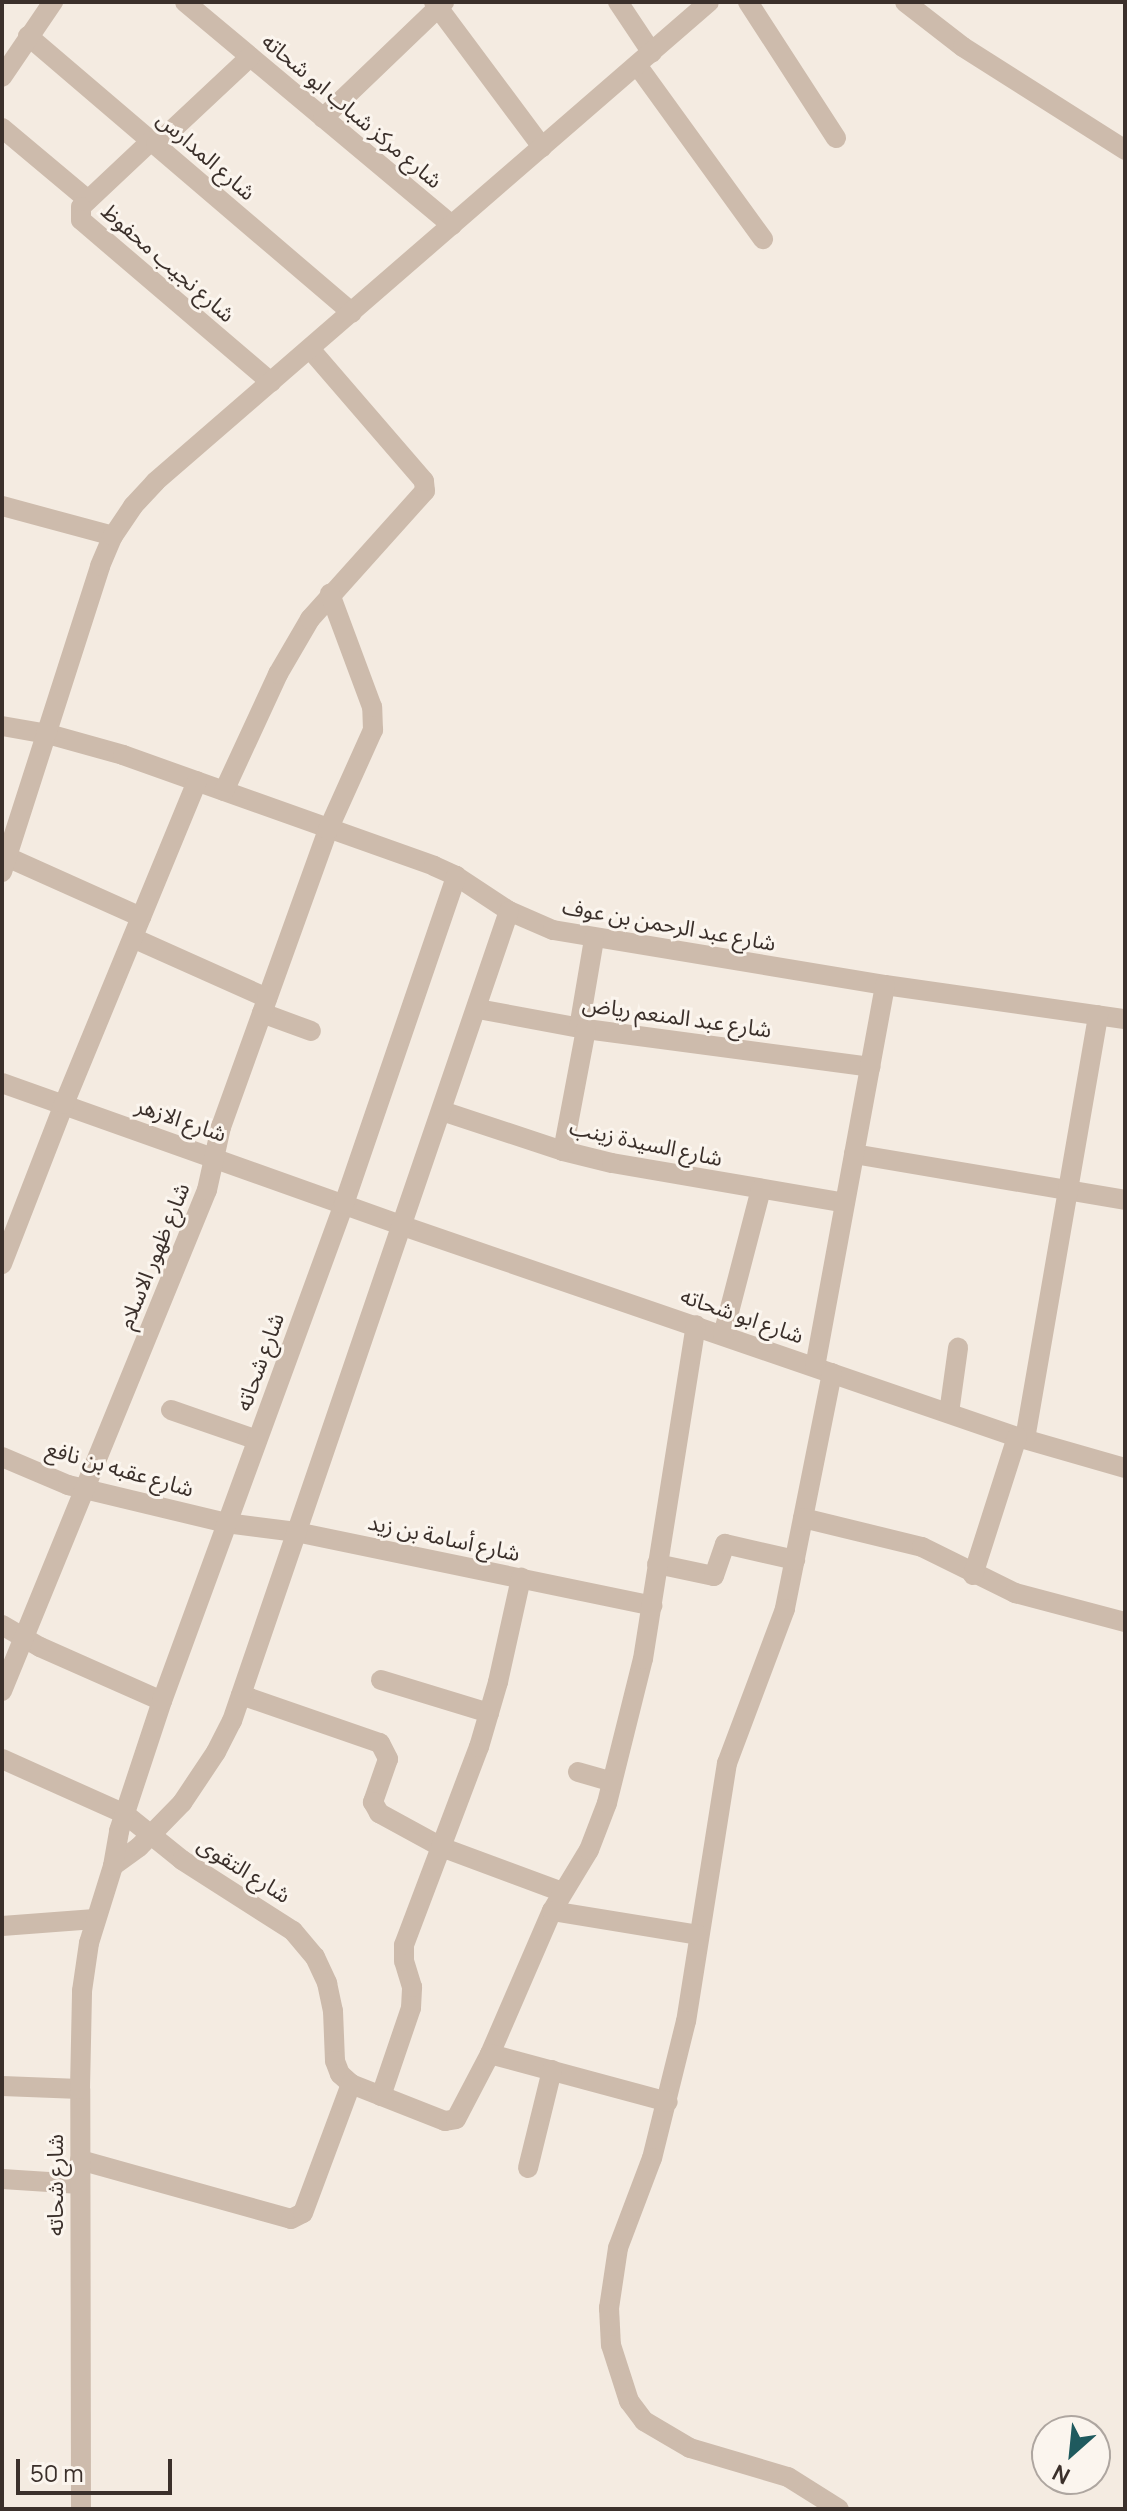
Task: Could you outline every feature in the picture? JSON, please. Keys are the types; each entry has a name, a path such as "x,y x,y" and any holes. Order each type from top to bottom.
{"street":[{"path":"2,77 53,2"},
{"path":"618,2 644,59 763,239"},
{"path":"141,917 5,855 113,536 155,482 709,2"},
{"path":"748,2 836,138"},
{"path":"905,2 963,47 1125,150"},
{"path":"323,118 439,4 542,147"},
{"name":"شارع مركز شباب ابو شحاته","path":"199,6 250,57 452,225"},
{"name":"شارع المدارس","path":"28,36 352,313"},
{"name":"شارع نجيب محفوظ","path":"250,57 88,200 80,212 83,224 271,382"},
{"path":"2,128 88,200"},
{"path":"224,791 293,646 330,594 425,491 424,481 310,349"},
{"path":"2,506 113,536"},
{"name":"شارع ظهور الاسلام","path":"3,1684 207,1190 221,1127 328,830 373,730 374,718 330,594"},
{"path":"2,726 48,734"},
{"name":"شارع عبد الرحمن بن عوف","path":"48,734 197,781 456,876 509,911 553,930 885,985 1125,1019"},
{"path":"2,1264 64,1104 197,781"},
{"name":"شارع شحاته","path":"81,2509 82,1991 95,1919 162,1701 344,1204 456,876"},
{"path":"113,1866 151,1836 200,1778 241,1695 509,911"},
{"path":"133,938 311,1031"},
{"path":"563,1151 594,939"},
{"path":"839,2509 788,2477 713,2456 666,2437 644,2421 629,2401 611,2345 610,2287 618,2248 652,2158 668,2102 686,2021 727,1763 773,1648 795,1560 845,1203 885,985"},
{"name":"شارع عبد المنعم رياض","path":"478,1009 582,1029 870,1067"},
{"path":"973,1575 1021,1438 1098,1015"},
{"name":"شارع الازهر","path":"2,1083 344,1204"},
{"name":"شارع السيدة زينب","path":"442,1111 563,1151 662,1173 845,1203"},
{"path":"854,1154 1125,1200"},
{"path":"723,1335 761,1189"},
{"name":"شارع ابو شحاته","path":"344,1204 1021,1438 1125,1468"},
{"path":"80,2160 291,2219 303,2213 351,2084 445,2121 458,2116 490,2054 552,1911 589,1850 612,1782 643,1659 696,1325"},
{"path":"949,1413 958,1348"},
{"path":"171,1410 257,1440"},
{"name":"شارع عقبه بن نافع","path":"2,1457 85,1490 226,1523"},
{"path":"803,1518 922,1547 973,1575 1036,1600 1125,1622"},
{"name":"شارع أسامة بن زيد","path":"226,1523 296,1532 652,1606"},
{"path":"657,1564 714,1576 725,1544 795,1560"},
{"path":"381,2096 411,2008 412,1987 404,1961 404,1945 489,1713 521,1578"},
{"path":"2,1625 23,1639 162,1701"},
{"path":"381,1680 489,1713"},
{"path":"241,1695 380,1743 388,1759 374,1808 441,1847 562,1892"},
{"name":"شارع التقوى","path":"2,1759 125,1814 213,1880 293,1931 315,1957 327,1983 333,2011 335,2061 340,2074 351,2084"},
{"path":"578,1772 612,1782"},
{"path":"552,1911 698,1935"},
{"path":"2,1926 95,1919"},
{"path":"490,2054 668,2102"},
{"path":"528,2168 552,2070"},
{"path":"2,2086 80,2089"},
{"path":"2,2179 80,2184"}]}
